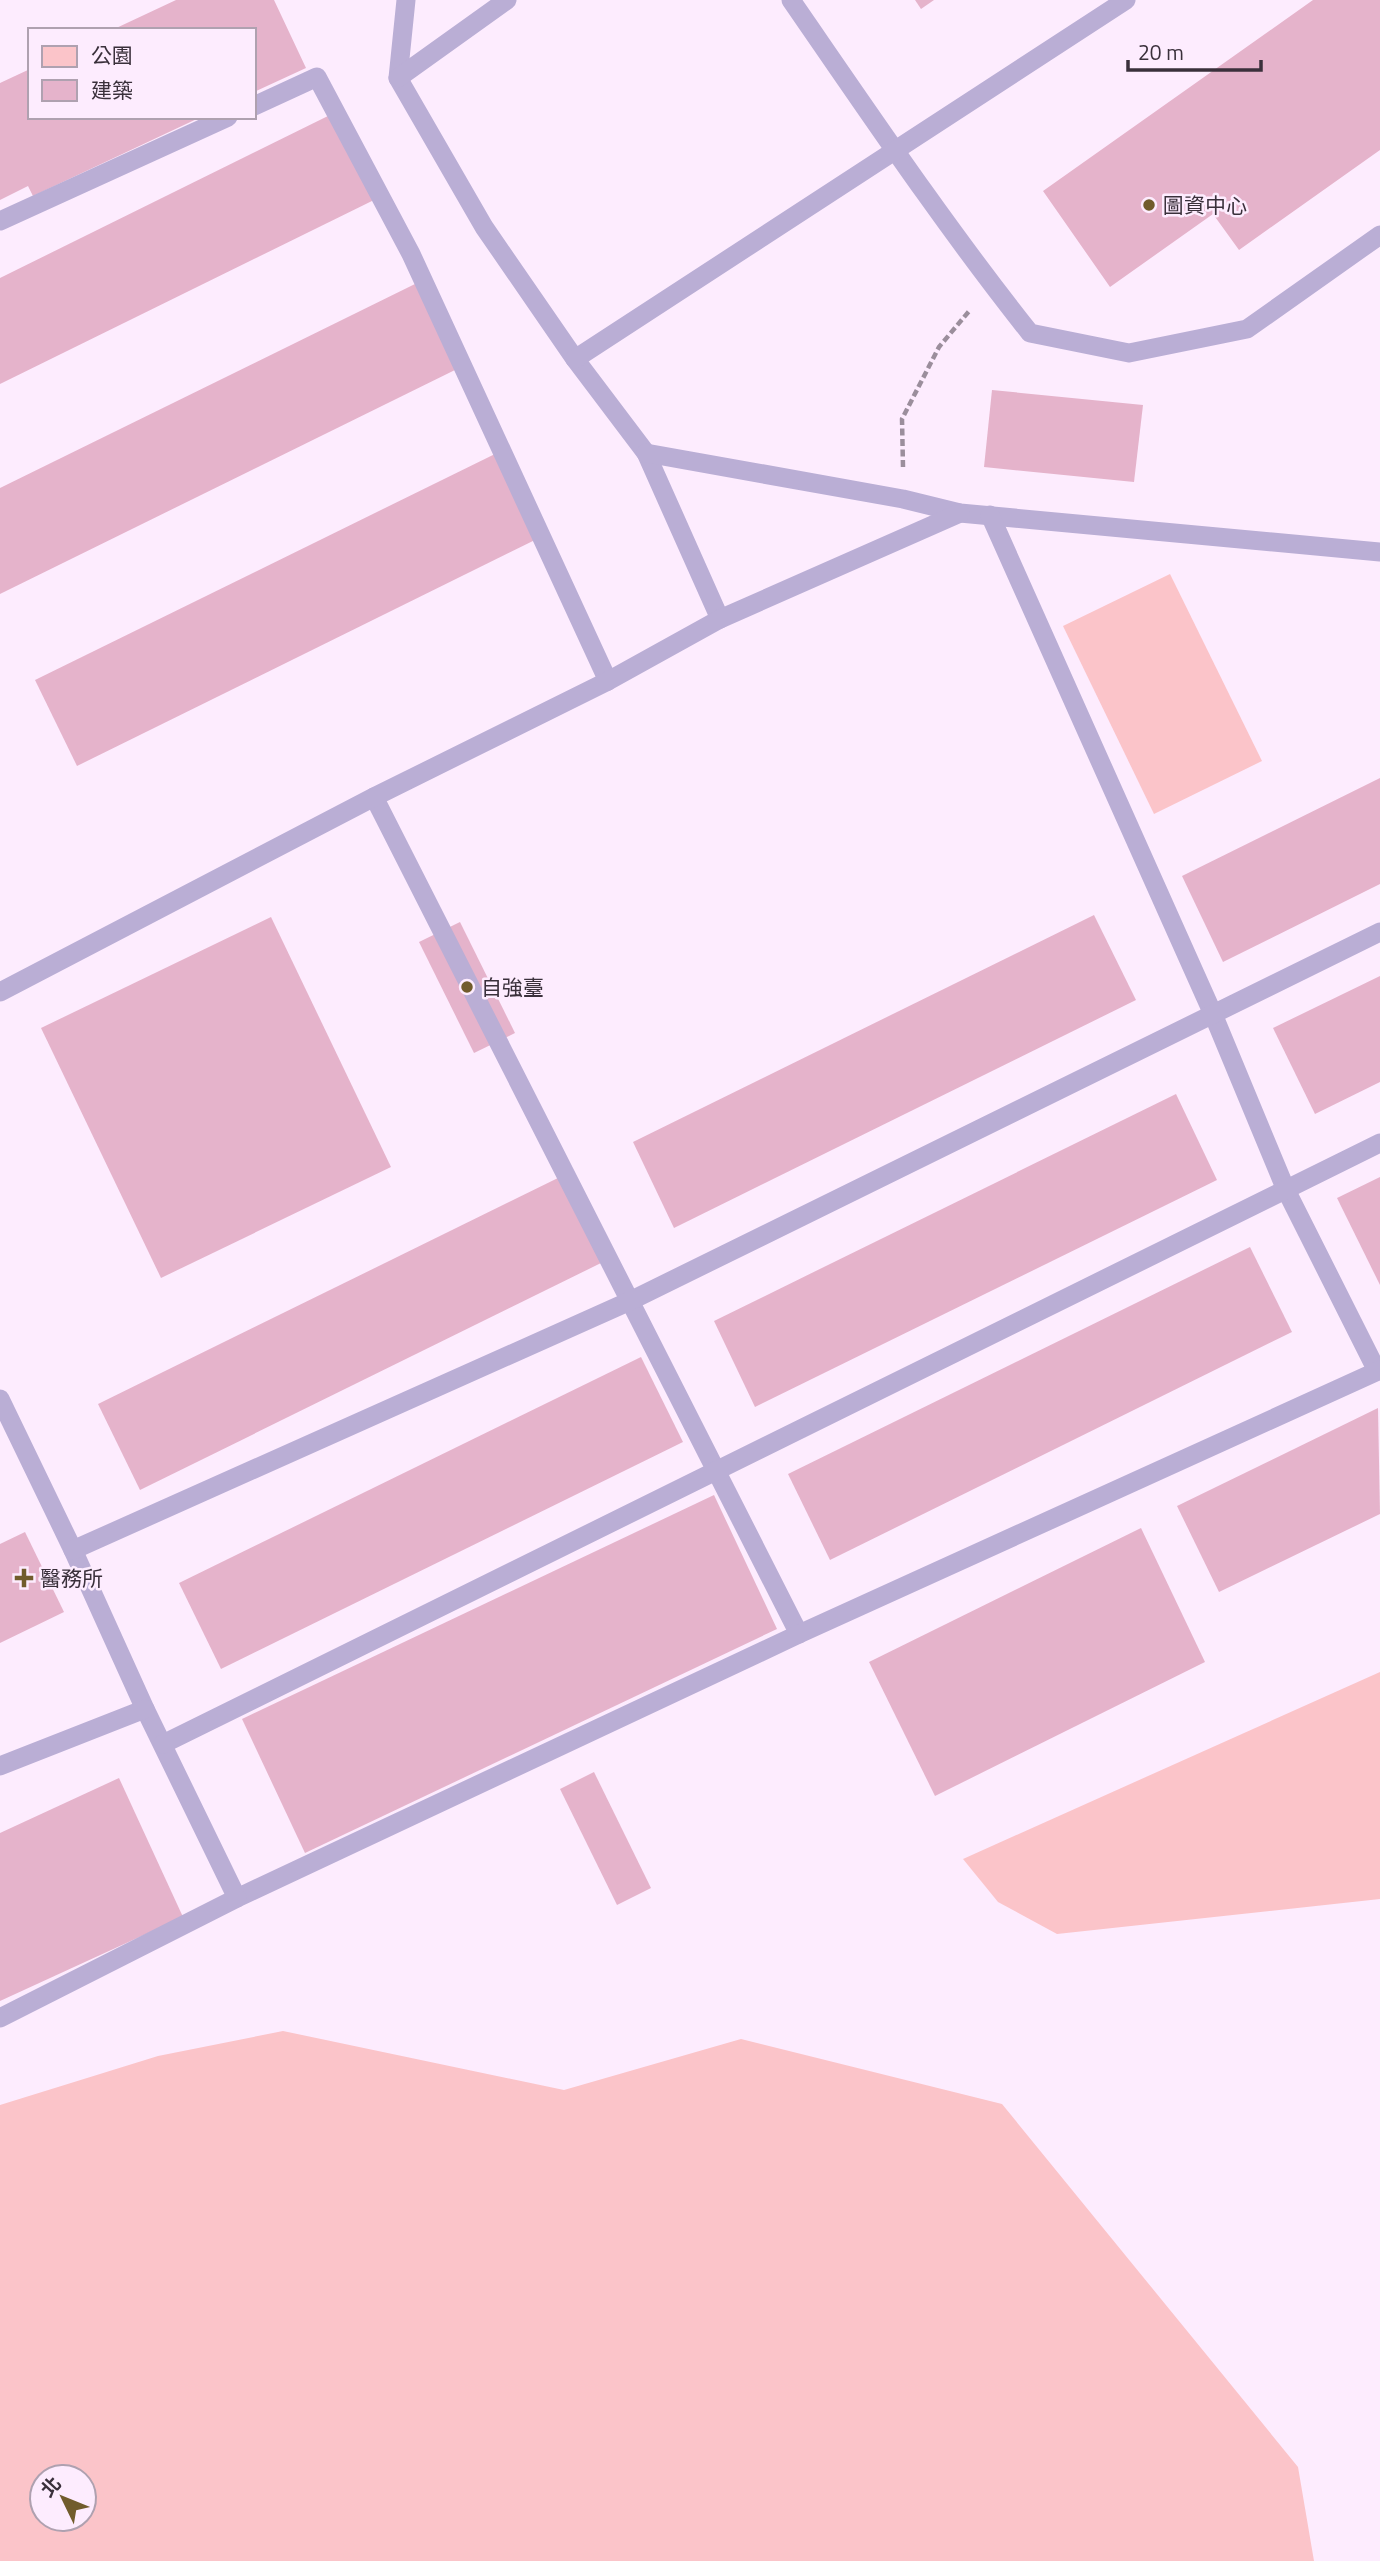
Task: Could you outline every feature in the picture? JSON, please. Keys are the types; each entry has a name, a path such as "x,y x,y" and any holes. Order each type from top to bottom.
{"lane":[{"path":"406,0 398,78 484,227 575,359 646,453 720,619"},
{"path":"398,78 507,0"},
{"path":"791,0 894,150 1030,333 1129,353 1247,329 1380,235"},
{"path":"575,359 1126,0"},
{"path":"256,105 317,77 411,254 608,681"},
{"path":"0,221 224,119"},
{"path":"646,453 903,499 960,513 1380,552"},
{"path":"0,992 374,797 608,681 720,619 960,513"},
{"path":"0,2018 237,1898 799,1634 1379,1370 1286,1190 1213,1014 990,515"},
{"path":"374,797 799,1634"},
{"path":"73,1550 631,1301 1380,932"},
{"path":"163,1744 1380,1143"},
{"path":"0,1399 237,1898"},
{"path":"0,1766 145,1709"}],"path":[{"path":"903,499 902,419 939,347 991,284"}],"green space":[{"path":"1170,574 1262,761 1154,814 1063,626"},
{"path":"1380,1672 1380,1899 1057,1934 998,1902 963,1859"},
{"path":"283,2031 564,2090 741,2039 1002,2104 1298,2467 1314,2561 0,2561 0,2105 158,2056"}],"building":[{"path":"176,0 274,0 306,68 256,91 256,28 116,28"},
{"path":"915,0 934,0 921,9"},
{"path":"1313,0 1380,0 1380,150 1239,250 1213,214 1110,287 1043,191"},
{"path":"28,70 28,119 197,119 33,196 28,186 0,200 0,83"},
{"path":"332,114 374,200 0,384 0,278"},
{"path":"415,284 457,369 0,594 0,488"},
{"path":"992,390 1143,405 1134,482 984,467"},
{"path":"497,453 539,538 77,766 35,680"},
{"path":"1380,778 1380,884 1223,962 1182,876"},
{"path":"1094,915 1136,1000 674,1228 633,1142"},
{"path":"271,917 391,1167 161,1278 41,1028"},
{"name":"自強臺","path":"460,922 515,1033 474,1053 419,942"},
{"path":"1380,976 1380,1082 1315,1114 1273,1028"},
{"path":"1176,1094 1217,1180 755,1407 714,1321"},
{"path":"560,1177 601,1263 140,1490 98,1404"},
{"path":"1380,1177 1380,1285 1337,1198"},
{"path":"1250,1247 1292,1332 830,1560 788,1474"},
{"path":"641,1357 683,1442 221,1669 179,1583"},
{"path":"1378,1408 1380,1514 1219,1592 1177,1506"},
{"path":"714,1495 777,1629 305,1853 242,1719"},
{"path":"1141,1528 1205,1662 935,1796 869,1662"},
{"name":"醫務所","path":"25,1532 64,1612 0,1643 0,1544"},
{"path":"594,1772 651,1888 617,1905 560,1789"},
{"path":"119,1778 183,1917 0,2001 0,1833"}],"place":[{"name":"圖資中心","path":"1149,205"},
{"name":"自強臺","path":"467,987"},
{"name":"醫務所","path":"24,1578"}]}
